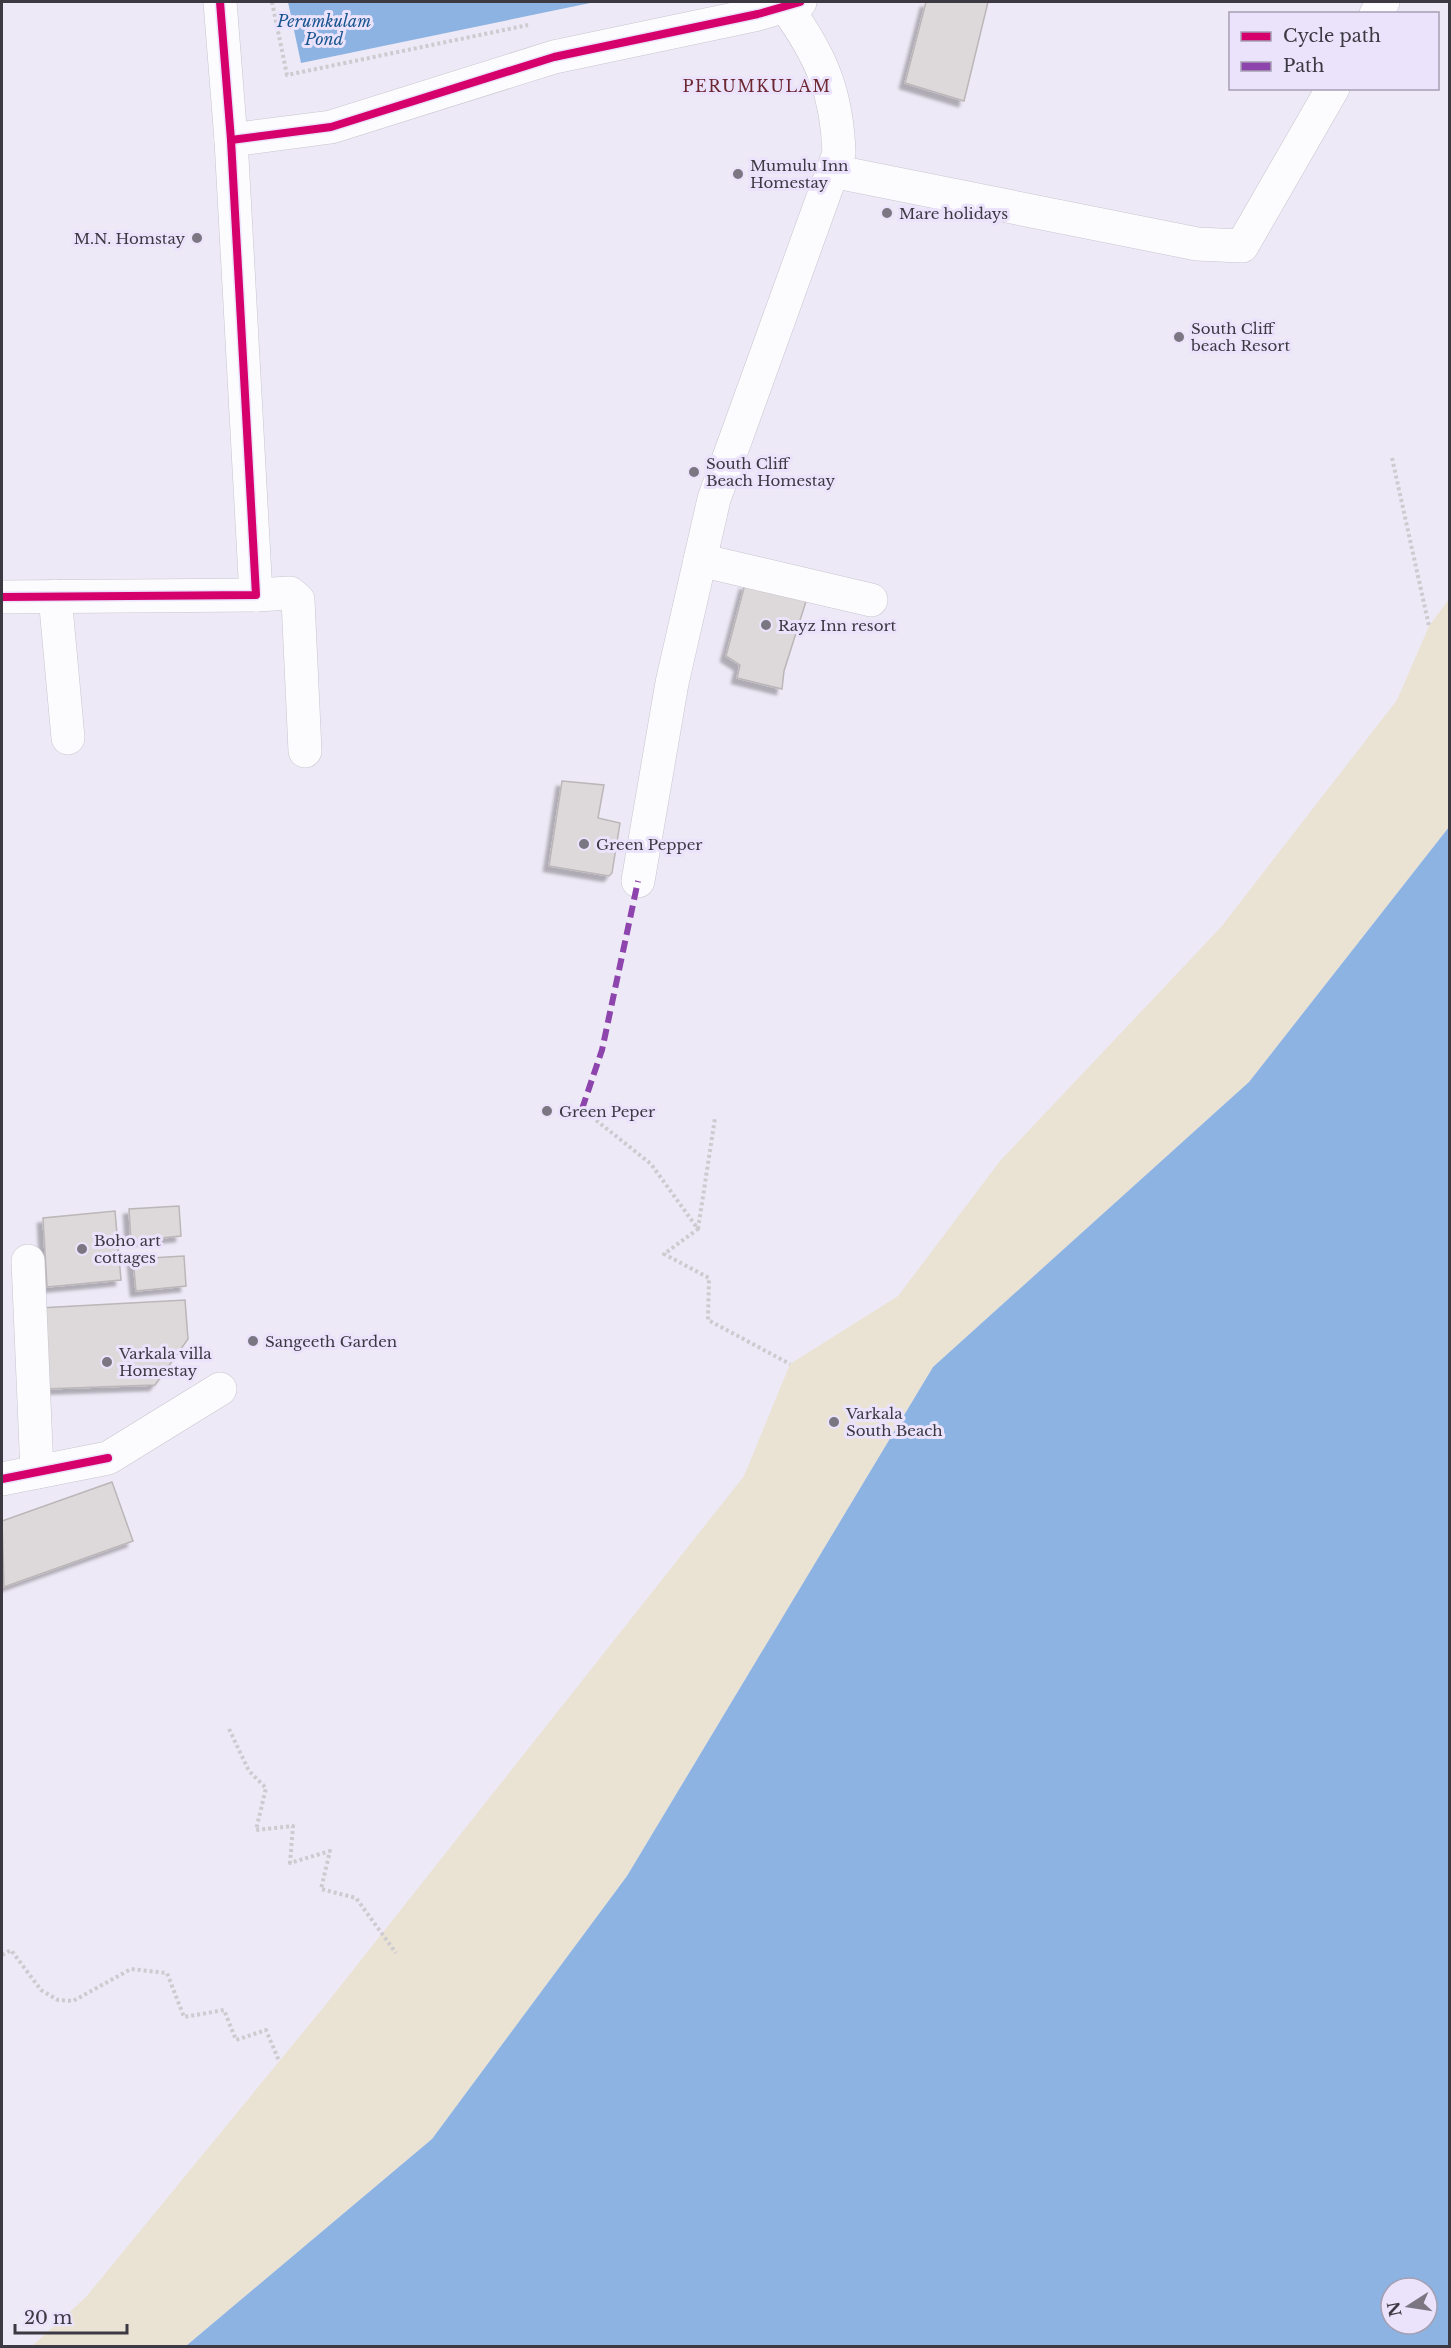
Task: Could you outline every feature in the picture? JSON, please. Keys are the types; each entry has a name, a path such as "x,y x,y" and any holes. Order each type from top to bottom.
{"street":[{"path":"220,2 231,140 256,595"},
{"path":"231,140 331,127 554,57 776,6 808,41 831,92 837,116 839,153 714,499 672,683 638,881"},
{"path":"832,171 1197,244 1242,246 1332,90"},
{"path":"700,560 871,600"},
{"path":"2,597 290,593 298,600 305,751"},
{"path":"55,596 68,738"},
{"path":"28,1262 37,1472"},
{"path":"2,1479 108,1458 220,1389"}],"path":[{"path":"272,2 287,75 533,23"},
{"path":"1392,458 1429,626"},
{"path":"582,1109 651,1164 698,1229"},
{"path":"715,1118 698,1229 663,1254 709,1278 708,1320 790,1364"},
{"path":"229,1729 249,1772 266,1788 256,1830 293,1826 290,1863 330,1851 321,1889 356,1898 396,1953"},
{"path":"2,1955 11,1950 41,1990 58,2000 73,2001 131,1969 167,1973 184,2017 224,2010 236,2040 266,2030 279,2061"}],"sand":[{"name":"Varkala South Beach","path":"1449,599 1449,827 1249,1082 933,1367 627,1876 432,2139 186,2346 32,2346 86,2297 327,2003 744,1476 790,1364 898,1296 1000,1161 1221,927 1397,700 1429,626"}],"water":[{"name":"Perumkulam Pond","path":"288,2 595,2 301,63"},
{"path":"1449,827 1449,2346 186,2346 432,2139 627,1876 933,1367 1249,1082"}],"building":[{"path":"926,2 988,2 964,101 905,83"},
{"name":"Rayz Inn resort","path":"745,584 808,595 784,671 782,689 737,678 740,665 726,656"},
{"name":"Green Pepper","path":"562,781 604,785 598,818 620,823 612,873 609,876 549,866"},
{"path":"179,1206 181,1236 131,1241 129,1209"},
{"name":"Boho art cottages","path":"115,1211 121,1280 47,1287 43,1218"},
{"path":"184,1256 186,1286 136,1291 133,1259"},
{"name":"Varkala villa Homestay","path":"185,1300 188,1339 155,1385 43,1389 39,1308"},
{"path":"112,1482 133,1541 4,1587 2,1521"}],"marked path":[{"path":"582,1109 602,1050 638,881"}],"cycle path":[{"path":"220,2 231,140 331,127 554,57 758,14 800,2"},
{"path":"2,597 256,595 231,140"},
{"path":"2,1479 108,1458"}],"place":[{"name":"Mumulu Inn Homestay","path":"738,174"},
{"name":"Mare holidays","path":"887,213"},
{"name":"M.N. Homstay","path":"197,238"},
{"name":"South Cliff beach Resort","path":"1179,337"},
{"name":"South Cliff Beach Homestay","path":"694,472"},
{"name":"Rayz Inn resort","path":"766,625"},
{"name":"Green Pepper","path":"584,844"},
{"name":"Green Peper","path":"547,1111"},
{"name":"Boho art cottages","path":"82,1249"},
{"name":"Sangeeth Garden","path":"253,1341"},
{"name":"Varkala villa Homestay","path":"107,1362"},
{"name":"Varkala South Beach","path":"834,1422"}],"district":[{"name":"PERUMKULAM","path":"757,86"}]}
